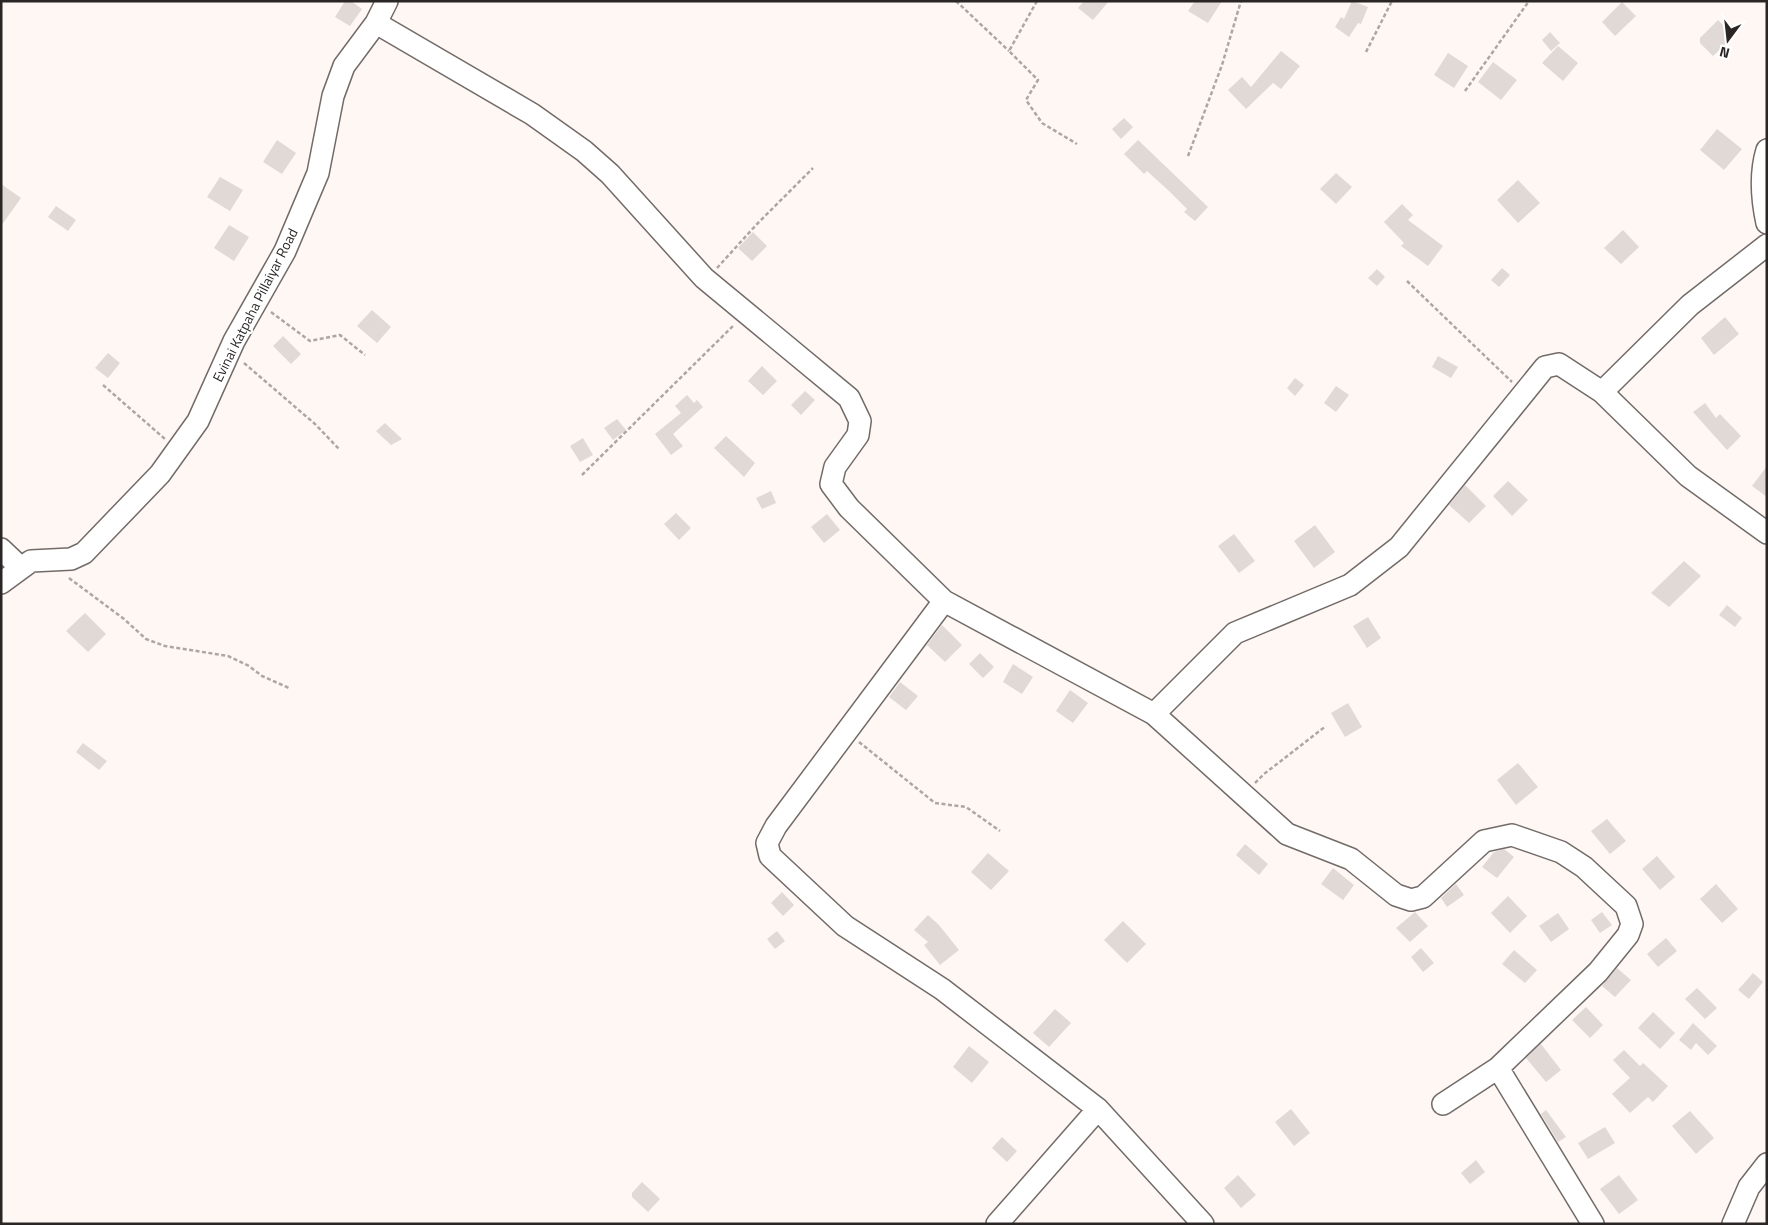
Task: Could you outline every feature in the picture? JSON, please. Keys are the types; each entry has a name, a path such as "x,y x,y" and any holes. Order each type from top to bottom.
{"street":[{"name":"Evinai Katpaha Pillaiyar Road","path":"1,583 31,562 71,559 84,553 160,474 198,421 228,353 285,251 318,172 333,96 344,66 376,23 388,1"},
{"path":"376,23 532,114 584,151 610,174 706,280 849,398 860,421 858,435 835,467 831,484 849,508 944,601 1154,714 1287,834 1351,859 1396,895 1411,900 1424,897 1484,842 1512,835 1561,852 1584,866 1626,906 1632,924 1628,935 1598,972 1498,1068 1443,1104"},
{"path":"1767,150 1764,160 1763,206 1767,223"},
{"path":"1602,392 1690,305 1767,244"},
{"path":"1154,714 1235,633 1350,585 1399,547 1545,367 1559,364 1602,392 1688,476 1767,534"},
{"path":"1,549 21,568"},
{"path":"944,601 776,826 767,843 770,856 845,926 942,989 1098,1109 1203,1224"},
{"path":"1498,1068 1593,1224"},
{"path":"997,1224 1098,1109"},
{"path":"1733,1224 1749,1187 1767,1164"}],"path":[{"path":"956,1 1038,80 1026,100 1042,123 1077,144"},
{"path":"1009,51 1037,1"},
{"path":"1188,156 1222,65 1241,1"},
{"path":"1366,52 1392,1"},
{"path":"1465,91 1529,1"},
{"path":"706,280 757,224 813,168"},
{"path":"1407,281 1524,393"},
{"path":"256,300 310,340 340,335 365,355"},
{"path":"582,475 746,313"},
{"path":"228,353 239,358 255,375 314,424 339,449"},
{"path":"103,385 178,450"},
{"path":"46,561 124,618 146,639 165,646 228,656 249,666 262,676 289,688"},
{"path":"1244,795 1264,774 1326,726"},
{"path":"846,732 935,803 966,807 1000,830"}],"building":[{"path":"345,1 351,1 362,9 350,26 335,17"},
{"path":"1084,1 1109,1 1093,20 1078,8"},
{"path":"1195,1 1222,1 1208,23 1188,11"},
{"path":"1352,1 1368,7 1361,24 1358,23 1349,37 1335,27 1341,17 1344,19"},
{"path":"1622,2 1636,16 1615,36 1602,22"},
{"path":"1718,20 1734,36 1713,56 1700,43 1700,38"},
{"path":"1550,32 1560,43 1551,51 1542,40"},
{"path":"1558,46 1578,63 1563,81 1542,63"},
{"path":"1281,51 1300,66 1281,89 1273,83 1246,109 1228,90 1242,77 1251,87"},
{"path":"1448,53 1468,66 1454,88 1434,75"},
{"path":"1493,62 1517,80 1501,100 1478,82"},
{"path":"1124,118 1133,127 1121,139 1112,129"},
{"path":"1717,129 1742,149 1724,170 1700,150"},
{"path":"277,140 296,153 282,174 263,162"},
{"path":"1138,140 1208,207 1195,221 1184,212 1187,209 1169,191 1147,171 1144,174 1124,154"},
{"path":"1336,173 1352,187 1336,204 1320,189"},
{"path":"220,177 243,190 230,211 207,197"},
{"path":"1518,180 1540,203 1518,223 1497,200"},
{"path":"1,184 21,198 1,226"},
{"path":"1402,204 1413,215 1408,220 1443,246 1428,266 1401,246 1404,243 1384,222"},
{"path":"56,206 76,220 68,231 48,217"},
{"path":"229,225 249,237 234,261 214,248"},
{"path":"1623,230 1639,247 1621,264 1604,248"},
{"path":"753,232 767,246 752,261 738,248"},
{"path":"1502,268 1510,275 1499,287 1491,280"},
{"path":"1377,269 1385,277 1377,286 1368,278"},
{"path":"372,310 391,327 377,343 357,326"},
{"path":"1725,317 1739,334 1714,355 1701,338"},
{"path":"283,336 301,354 291,364 273,346"},
{"path":"108,353 120,363 108,378 95,368"},
{"path":"1438,356 1458,367 1451,378 1432,367"},
{"path":"762,366 777,381 763,395 748,381"},
{"path":"1295,378 1304,385 1295,396 1287,388"},
{"path":"1336,386 1349,395 1336,412 1324,403"},
{"path":"805,391 815,400 801,415 791,405"},
{"path":"687,395 694,403 697,400 703,407 673,434 683,446 671,455 655,434 681,413 675,406"},
{"path":"1705,403 1716,418 1720,414 1741,436 1727,450 1693,412"},
{"path":"617,419 626,430 613,440 604,428"},
{"path":"385,423 402,439 391,445 376,431"},
{"path":"726,436 755,463 744,477 714,448"},
{"path":"583,438 593,455 580,462 570,446"},
{"path":"1767,466 1767,497 1752,486"},
{"path":"1508,481 1528,500 1512,516 1493,496"},
{"path":"1465,485 1486,506 1469,523 1449,505"},
{"path":"771,491 776,503 762,509 756,498"},
{"path":"676,513 691,528 679,540 664,524"},
{"path":"827,514 840,530 824,543 811,527"},
{"path":"1315,525 1335,552 1314,568 1294,541"},
{"path":"1234,534 1255,561 1239,573 1218,546"},
{"path":"1684,561 1701,576 1669,607 1651,593"},
{"path":"1727,605 1742,618 1735,627 1719,615"},
{"path":"85,613 106,634 88,652 66,631"},
{"path":"1368,617 1381,638 1367,648 1353,626"},
{"path":"942,625 962,645 945,662 927,645"},
{"path":"980,653 994,667 983,678 969,664"},
{"path":"1013,664 1033,677 1022,694 1003,682"},
{"path":"900,682 918,696 906,710 889,697"},
{"path":"1070,690 1088,703 1073,723 1056,711"},
{"path":"1348,703 1362,727 1345,737 1331,713"},
{"path":"83,743 107,761 99,770 76,752"},
{"path":"1518,763 1538,787 1516,805 1497,780"},
{"path":"1607,819 1626,841 1610,854 1591,831"},
{"path":"1245,844 1268,864 1259,875 1236,855"},
{"path":"1504,849 1514,857 1497,878 1482,867 1494,852"},
{"path":"988,853 1009,871 991,890 971,872"},
{"path":"1657,856 1675,877 1660,890 1642,869"},
{"path":"1333,868 1354,885 1343,900 1321,884"},
{"path":"1456,884 1464,895 1447,907 1441,898"},
{"path":"1716,884 1738,909 1722,923 1700,899"},
{"path":"782,892 794,905 783,916 771,903"},
{"path":"1508,896 1527,916 1510,933 1491,913"},
{"path":"1415,912 1428,926 1410,942 1396,928"},
{"path":"1602,912 1612,925 1600,933 1591,920"},
{"path":"1558,913 1569,929 1551,942 1539,926"},
{"path":"928,915 939,925 959,950 940,965 924,945 928,942 914,930"},
{"path":"1123,921 1146,944 1127,963 1104,940"},
{"path":"777,931 785,941 775,949 767,939"},
{"path":"1666,938 1677,951 1658,967 1647,954"},
{"path":"1421,948 1434,963 1423,972 1411,957"},
{"path":"1514,950 1537,970 1525,983 1502,964"},
{"path":"1617,968 1631,980 1615,997 1602,986"},
{"path":"1753,973 1763,982 1749,999 1738,990"},
{"path":"1697,988 1717,1008 1705,1019 1685,999"},
{"path":"1586,1007 1603,1025 1590,1038 1572,1020"},
{"path":"1055,1009 1071,1023 1049,1047 1033,1033"},
{"path":"1653,1012 1675,1033 1660,1049 1638,1028"},
{"path":"1693,1023 1717,1046 1708,1055 1696,1043 1691,1050 1679,1040"},
{"path":"1541,1044 1561,1070 1546,1082 1526,1058"},
{"path":"969,1046 989,1062 972,1083 953,1067"},
{"path":"1624,1050 1640,1066 1643,1063 1668,1086 1653,1102 1648,1097 1630,1113 1612,1094 1630,1078 1613,1060"},
{"path":"1291,1109 1310,1133 1294,1146 1275,1122"},
{"path":"1546,1110 1566,1137 1558,1142 1541,1114"},
{"path":"1690,1111 1714,1138 1696,1154 1672,1126"},
{"path":"1605,1127 1615,1143 1588,1159 1578,1143"},
{"path":"1002,1137 1017,1151 1007,1162 992,1148"},
{"path":"1476,1160 1485,1172 1470,1184 1461,1173"},
{"path":"1238,1175 1256,1195 1241,1208 1224,1188"},
{"path":"1619,1175 1638,1200 1619,1214 1600,1189"},
{"path":"642,1182 660,1199 648,1212 632,1197 632,1193"}]}
